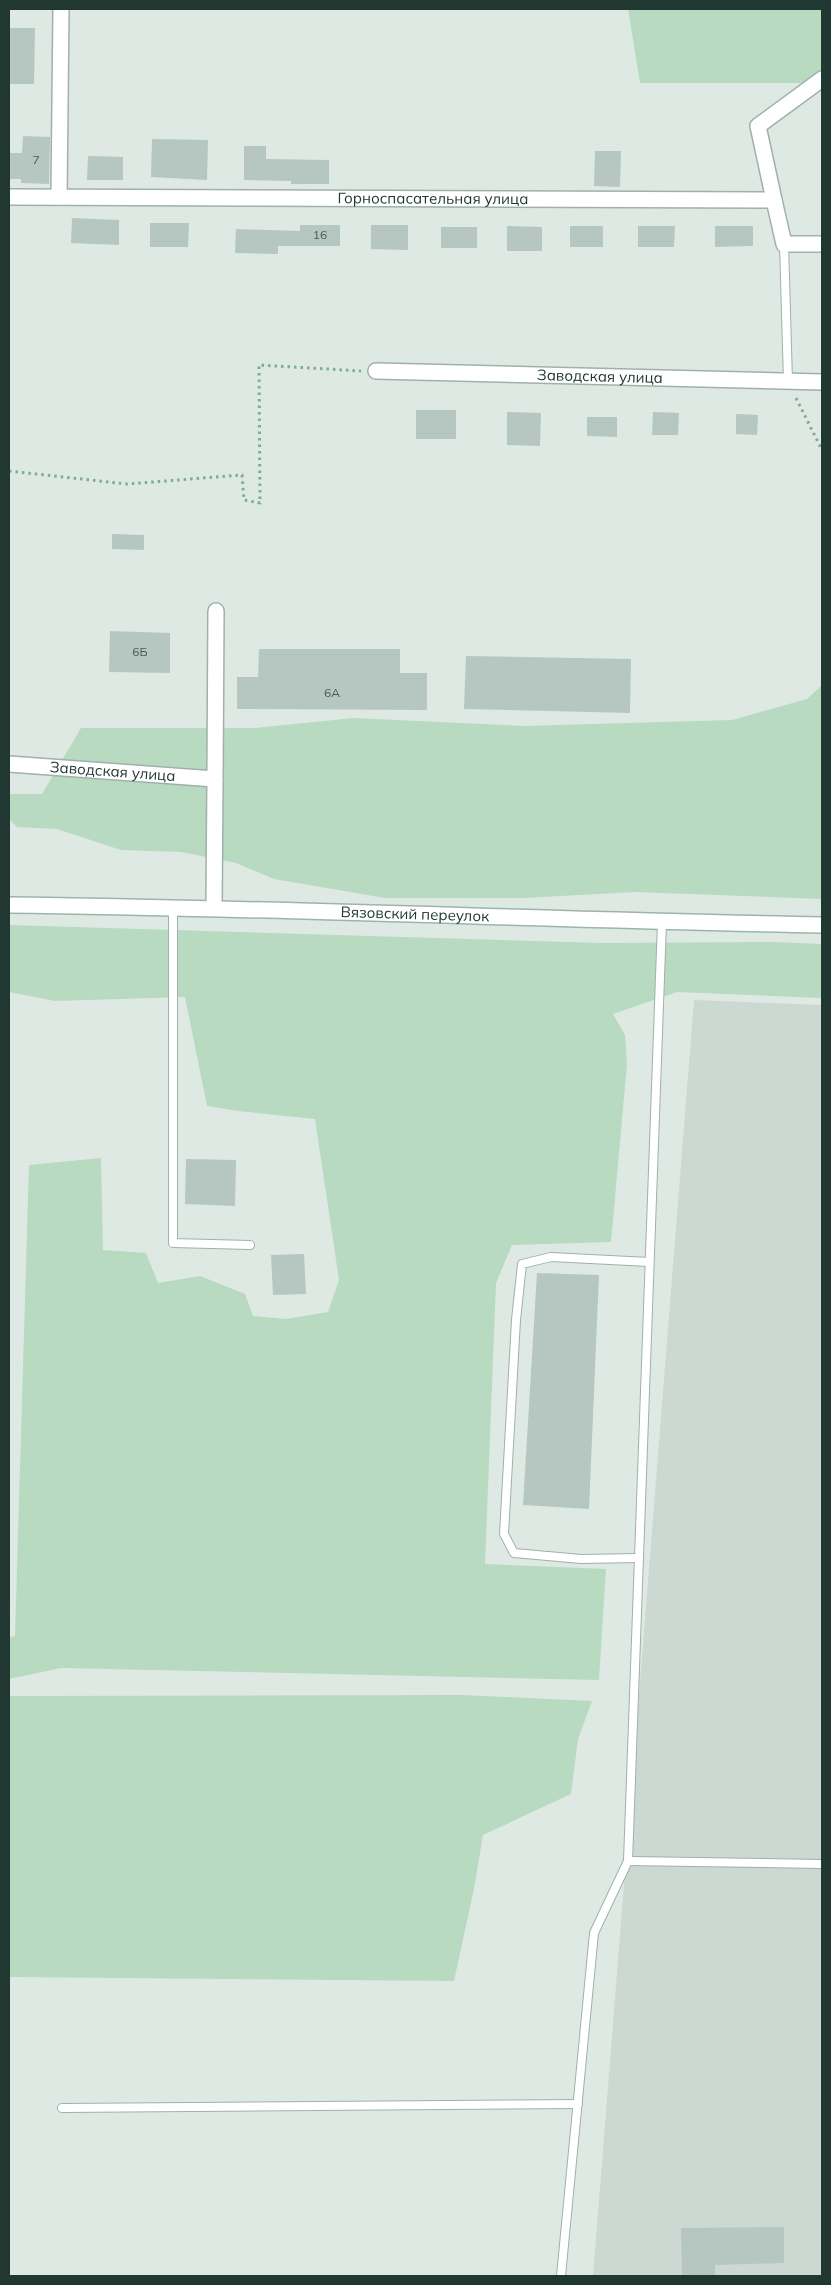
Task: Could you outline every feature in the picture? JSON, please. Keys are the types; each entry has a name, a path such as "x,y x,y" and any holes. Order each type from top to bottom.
{"street":[{"path":"59,198 61,9"},
{"path":"822,79 758,126 784,244 822,244"},
{"name":"Горноспасательная улица","path":"9,197 774,200"},
{"name":"Заводская улица","path":"376,372 822,382"},
{"path":"214,907 216,611"},
{"name":"Заводская улица","path":"9,764 215,779"},
{"name":"Вязовский переулок","path":"9,905 214,907 662,922 822,924"}],"lane":[{"path":"784,244 788,381"},
{"path":"173,907 173,1243 250,1245"},
{"path":"561,2276 594,1933 628,1860 662,922"},
{"path":"638,1558 580,1559 514,1553 504,1534 516,1320 522,1264 552,1257 649,1262"},
{"path":"628,1860 822,1864"},
{"path":"62,2108 578,2104"}],"path":[{"path":"9,472 126,484 242,475 244,500 260,503 259,365 376,372"},
{"path":"788,381 822,450"}],"shaded area":[{"path":"694,1000 822,1005 822,2276 593,2276"}],"green space":[{"path":"628,9 822,9 822,83 640,83"},
{"path":"822,685 822,899 635,892 524,898 385,898 274,879 236,863 181,852 121,850 57,829 17,827 9,819 9,794 42,794 81,728 255,728 354,718 524,726 732,720 807,699"},
{"path":"9,925 602,943 773,942 822,944 822,998 677,992 613,1014 625,1035 627,1064 611,1242 512,1245 496,1283 485,1564 606,1569 599,1680 61,1668 9,1679 9,1637 15,1636 29,1165 101,1158 103,1250 146,1253 158,1283 200,1276 245,1294 253,1316 286,1319 328,1312 339,1280 315,1119 207,1106 185,997 55,1001 9,992"},
{"path":"462,1695 592,1701 578,1739 571,1794 483,1835 474,1889 454,1981 9,1977 9,1696"}],"building":[{"path":"9,28 35,28 34,84 9,84"},
{"path":"23,136 50,137 49,184 21,183 21,179 9,179 9,153 22,153"},
{"path":"152,139 208,140 207,180 151,177"},
{"path":"244,146 266,146 266,159 329,160 329,184 291,184 291,181 244,180"},
{"path":"595,151 621,151 620,187 594,186"},
{"path":"88,156 123,157 123,180 87,180"},
{"path":"72,218 119,220 119,245 71,243"},
{"path":"150,223 189,223 188,247 150,247"},
{"path":"300,225 340,225 340,246 278,246 278,254 235,253 236,229 300,231"},
{"path":"371,225 408,225 408,250 371,249"},
{"path":"507,226 542,227 542,251 507,251"},
{"path":"570,226 603,226 603,247 570,247"},
{"path":"638,226 675,226 674,247 638,247"},
{"path":"715,226 753,226 753,246 715,247"},
{"path":"441,227 477,227 477,248 441,248"},
{"path":"416,410 456,410 456,439 416,439"},
{"path":"507,412 541,413 540,446 507,445"},
{"path":"653,412 679,413 678,435 652,435"},
{"path":"736,414 758,415 757,435 736,434"},
{"path":"587,417 617,417 617,437 587,436"},
{"path":"112,534 144,535 144,550 112,549"},
{"path":"110,631 170,633 170,673 109,672"},
{"path":"259,649 400,649 400,673 427,673 427,710 237,709 237,677 258,677"},
{"path":"466,656 631,659 630,713 464,709"},
{"path":"186,1159 236,1160 235,1206 185,1204"},
{"path":"304,1254 306,1294 273,1295 271,1255"},
{"path":"537,1273 599,1275 589,1509 523,1505"},
{"path":"784,2227 784,2263 715,2265 715,2276 682,2276 681,2228"}]}
